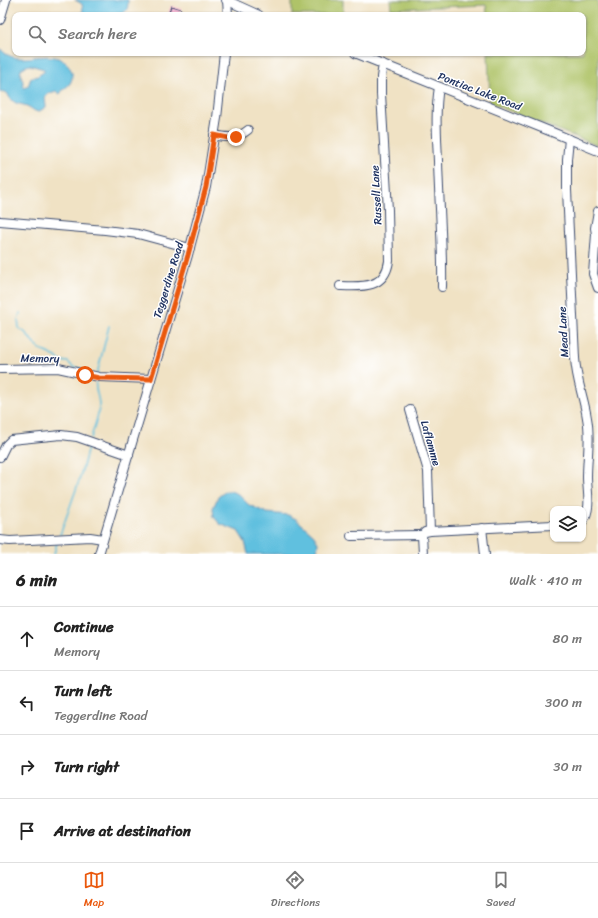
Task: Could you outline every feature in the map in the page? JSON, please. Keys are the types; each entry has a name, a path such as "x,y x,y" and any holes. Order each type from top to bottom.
{"street":[{"path":"0,20 6,0"},
{"path":"228,12 227,0 253,12"},
{"name":"Teggerdine Road","path":"99,554 190,248 206,187 224,56"},
{"name":"Pontiac Lake Road","path":"363,56 598,151"},
{"name":"Russell Lane","path":"340,286 372,284 380,281 388,270 388,210 381,94 383,64"},
{"path":"439,88 436,104 436,134 442,255 442,287"},
{"path":"214,135 232,138 240,136 248,130"},
{"name":"Mead Lane","path":"569,139 567,159 567,190 575,358 576,369 588,418 589,431 587,476 588,514 586,517"},
{"path":"598,211 594,228 596,234 593,274 598,288"},
{"path":"0,221 138,234 190,248"},
{"name":"Memory","path":"0,369 51,368 66,369 99,378 151,379"},
{"name":"Laflamme","path":"410,410 428,471 430,530"},
{"path":"0,457 6,445 11,440 61,435 77,437 129,454"},
{"path":"351,536 422,535 430,530 550,525"},
{"path":"482,528 485,554"},
{"path":"422,535 423,554"},
{"path":"0,540 90,537 103,539"}],"green space":[{"path":"292,0 343,0 343,12 292,12"},
{"path":"390,0 598,0 598,146 490,103 488,56 586,56 586,12 487,12 486,5 391,9"}],"water":[{"path":"75,0 128,0 127,10 125,12 82,12 82,4"},
{"path":"0,48 6,54 16,58 46,56 58,58 69,66 72,72 72,78 69,85 60,94 56,91 48,93 45,97 46,107 38,112 10,99 7,93 0,92","holes":["30,65 44,69 45,71 38,76 31,78 28,86 24,88 20,73 22,68"]},
{"path":"226,491 238,494 249,505 267,513 288,515 296,519 314,535 318,543 317,554 248,554 245,542 238,531 220,524 214,517 213,508 218,497"}],"building":[{"path":"171,6 181,9 180,12 169,12"}],"waterway":[{"path":"20,313 18,320 19,328 27,334 34,344 60,361 68,362 73,367 82,369"},
{"path":"97,374 109,326"},
{"path":"91,438 99,409 96,380"},
{"path":"60,535 79,481 89,444"},
{"path":"54,554 57,542"}],"route":[{"path":"85,375 99,378 131,377 151,379 188,255 206,187 214,135 228,138 236,137"}]}
